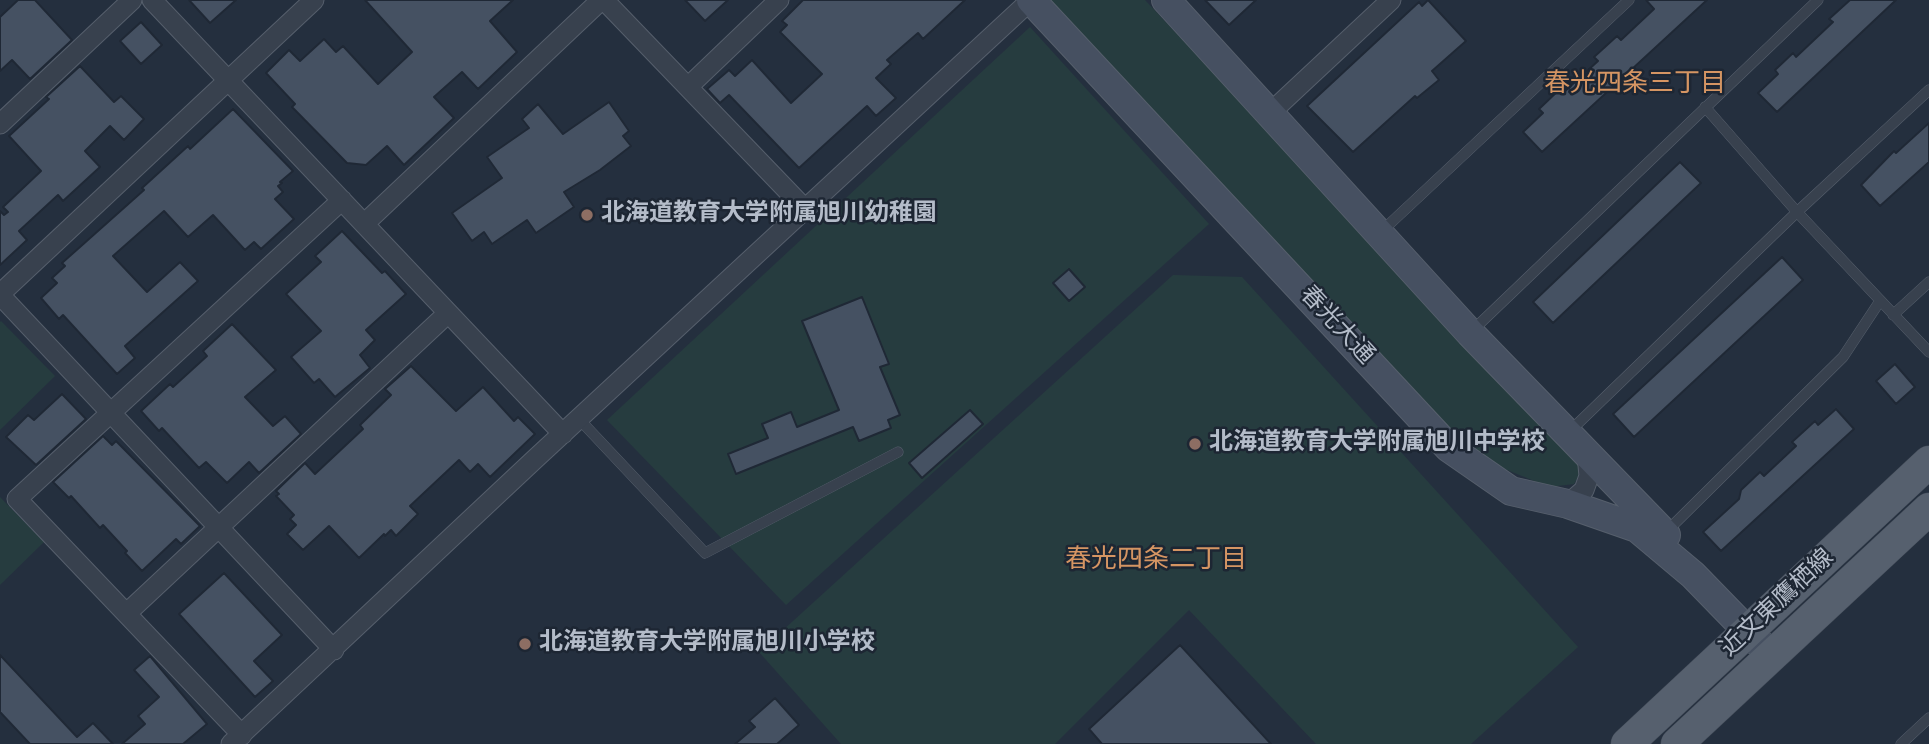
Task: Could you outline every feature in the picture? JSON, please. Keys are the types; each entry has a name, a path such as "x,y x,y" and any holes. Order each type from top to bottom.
{"main road":[{"name":"近文東鷹栖線","path":"1627,744 1929,462"},
{"name":"近文東鷹栖線","path":"1677,744 1929,509"}],"street":[{"path":"0,124 132,0"},
{"path":"152,0 563,435"},
{"path":"314,0 0,295 334,650"},
{"path":"364,224 603,0 806,211"},
{"path":"688,86 779,0"},
{"path":"342,200 17,499 127,613 237,739 1031,0"},
{"name":"春光大通","path":"1031,0 1449,448 1511,491 1568,504 1637,528 1693,575 1772,657"},
{"name":"春光大通","path":"1166,0 1470,333 1665,533 1693,575"},
{"path":"1269,114 1391,0"},
{"path":"127,613 447,314"},
{"path":"1568,504 1584,490 1589,476 1587,455"}],"lane":[{"path":"1380,234 1629,0"},
{"path":"1470,333 1818,0"},
{"path":"1567,434 1797,212 1929,90"},
{"path":"1705,107 1797,212 1929,352"},
{"path":"1893,315 1929,282"},
{"path":"1665,533 1843,358 1880,301"},
{"path":"579,419 705,553 898,452"},
{"path":"1900,744 1929,718"}],"green space":[{"path":"1045,0 1145,0 1578,460 1580,474 1574,484 1549,487 1495,465 1445,427"},
{"path":"1030,27 1209,224 786,605 607,420"},
{"name":"北海道教育大学附属旭川中学校","path":"1173,275 1242,277 1578,647 1471,744 1316,744 1189,610 1055,744 841,744 759,652"},
{"path":"0,322 55,376 0,430"},
{"path":"0,497 44,542 0,585"}],"building":[{"path":"18,0 35,0 72,40 30,79 12,60 0,71 0,17"},
{"path":"189,0 236,0 210,23"},
{"path":"365,0 513,0 490,21 517,52 478,89 462,72 434,97 454,118 404,165 387,146 366,165 347,163 292,107 295,104 266,73 289,50 300,61 324,39 336,52 343,46 378,84 412,52"},
{"path":"685,0 728,0 705,21"},
{"path":"803,0 965,0 923,39 918,33 887,60 891,64 876,78 896,98 876,116 867,106 799,168 729,95 720,103 707,89 729,70 735,76 752,60 791,103 822,74 780,32 787,25 782,21"},
{"path":"1205,0 1256,0 1229,25"},
{"path":"1428,0 1466,41 1432,71 1439,80 1417,98 1415,96 1353,152 1307,106 1419,2 1422,6"},
{"path":"1646,0 1707,0 1542,152 1523,132 1543,113 1539,109 1561,88 1564,92 1598,61 1594,57 1617,36 1621,40 1654,9"},
{"path":"1850,0 1896,0 1777,112 1758,93 1778,74 1775,70 1793,53 1796,57 1833,22 1829,19"},
{"path":"141,22 162,45 141,64 120,41"},
{"path":"80,66 114,102 121,96 144,119 124,140 110,126 85,151 100,167 63,201 58,195 19,231 27,240 0,265 0,211 4,215 8,212 3,207 41,171 9,136"},
{"path":"609,102 629,131 623,136 631,146 600,170 564,192 574,207 536,233 527,220 492,244 484,232 472,241 452,213 502,178 487,157 529,128 522,119 538,104 563,134"},
{"path":"233,109 293,171 280,182 282,183 278,186 283,192 275,199 294,219 261,249 254,242 245,250 213,215 188,237 164,211 113,256 147,292 180,262 198,281 125,346 135,358 117,374 63,315 59,319 41,298 57,283 52,278 65,266 62,263 144,190 142,188 188,146 190,149"},
{"path":"1929,123 1929,162 1880,206 1861,185 1894,151 1896,153"},
{"path":"1680,162 1701,183 1553,323 1533,302"},
{"path":"342,231 406,294 366,330 375,340 360,355 370,368 335,397 319,379 314,383 291,357 321,331 286,294 321,262 315,256"},
{"path":"1782,257 1803,280 1634,437 1613,414"},
{"path":"1069,269 1085,287 1069,301 1053,283"},
{"path":"862,297 889,364 880,367 900,415 888,420 891,428 859,441 853,427 736,474 728,454 768,438 762,424 791,412 797,427 839,410 802,321"},
{"path":"232,324 276,370 245,397 273,426 285,416 301,434 259,473 249,462 227,483 206,462 199,468 162,428 159,431 141,411 170,384 173,387 207,356 203,351"},
{"path":"1895,364 1915,387 1896,404 1876,381"},
{"path":"411,366 456,411 483,387 514,421 518,417 535,434 490,477 478,464 470,472 459,460 410,506 418,514 396,536 391,530 385,536 384,534 359,558 329,526 303,550 287,534 296,525 290,519 294,515 276,496 279,494 276,491 305,463 315,474 363,429 360,425 391,395 385,389"},
{"path":"62,394 86,419 36,465 6,437 28,415 34,420"},
{"path":"1836,409 1854,429 1721,551 1703,532 1739,499 1741,490 1760,472 1764,476 1796,446 1792,442 1815,421 1818,425"},
{"path":"970,410 983,424 922,478 909,463"},
{"path":"103,436 112,445 116,441 200,526 181,544 176,539 142,571 103,525 100,528 71,496 69,498 53,482"},
{"path":"224,573 282,635 254,661 273,681 255,697 179,614"},
{"path":"1180,645 1271,744 1102,744 1089,729"},
{"path":"0,655 77,737 93,723 113,744 30,744 0,712"},
{"path":"150,656 207,724 183,744 122,744 145,724 138,716 159,697 134,670"},
{"path":"775,698 799,725 777,744 735,744 755,727 749,721"}],"place":[{"name":"北海道教育大学附属旭川幼稚園","path":"587,215"},
{"name":"北海道教育大学附属旭川中学校","path":"1195,444"},
{"name":"北海道教育大学附属旭川小学校","path":"525,644"}],"district":[{"name":"春光四条三丁目","path":"1635,85"},
{"name":"春光四条二丁目","path":"1156,561"}]}
